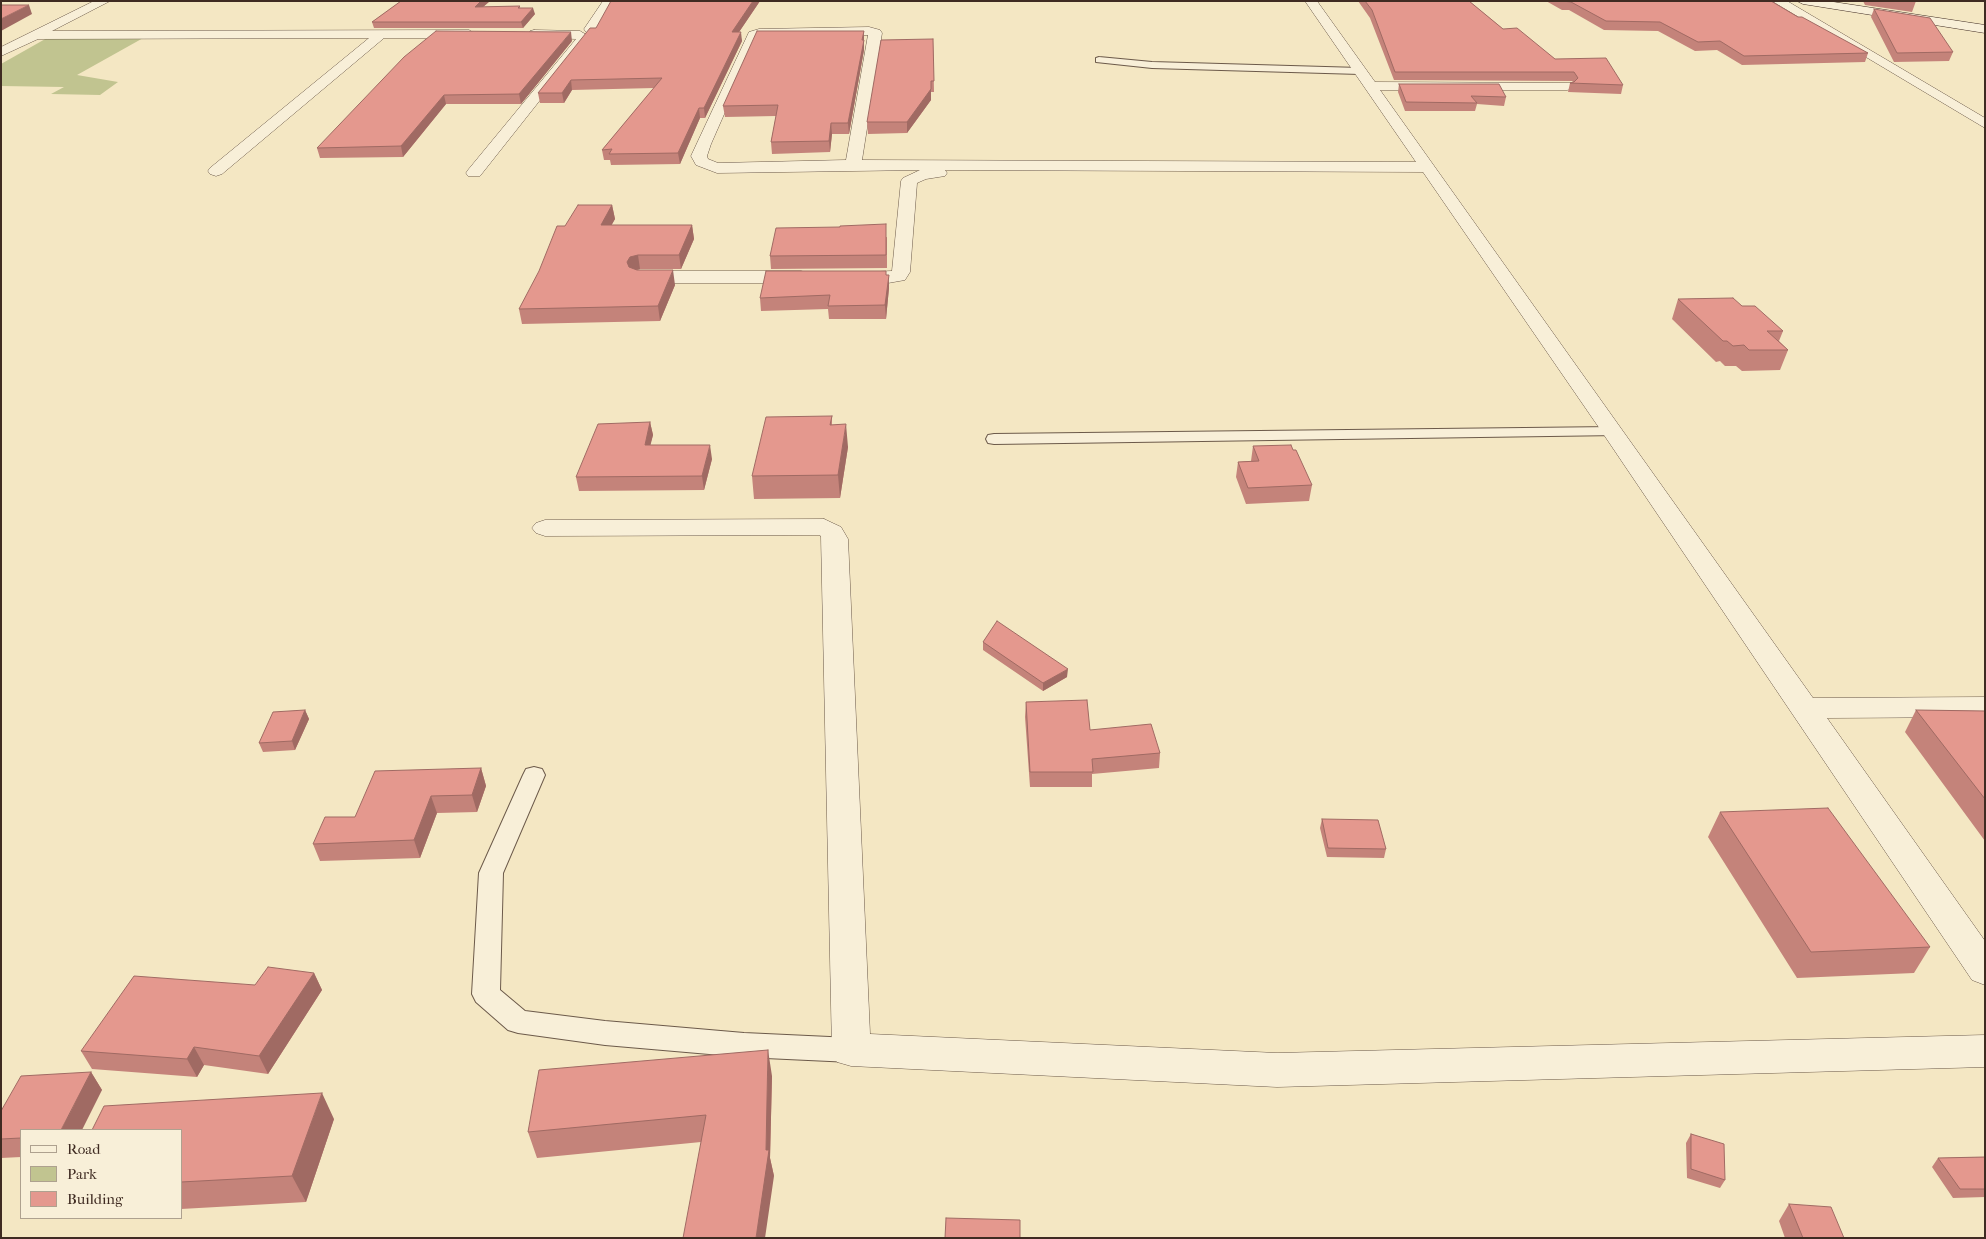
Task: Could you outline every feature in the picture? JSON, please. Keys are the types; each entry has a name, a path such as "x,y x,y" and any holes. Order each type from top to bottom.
{"street":[{"path":"1,52 104,1"},
{"path":"590,29 609,1"},
{"path":"1311,1 1613,432 1985,970"},
{"path":"1778,1 1985,124"},
{"path":"1803,1 1985,30"},
{"path":"853,165 876,33 869,31 759,33 753,35 699,156 702,162 717,168 853,165 1429,170"},
{"path":"34,35 479,34"},
{"path":"474,174 584,37 568,34 518,34"},
{"path":"216,171 380,35"},
{"path":"1365,78 1567,86"},
{"path":"839,277 898,276 901,272 909,181 923,174 1429,170"},
{"path":"640,277 819,277"},
{"path":"545,528 824,527 832,532 836,549 851,1050 1276,1070 1985,1051"},
{"path":"1804,708 1985,707"}],"lane":[{"path":"1099,60 1161,66 1365,78"},
{"path":"994,439 1613,432"},
{"path":"534,775 491,872 486,994 518,1022 605,1033 744,1045 851,1050"}],"green space":[{"path":"145,37 77,75 118,82 100,95 51,94 64,87 1,86 1,64 47,38"}],"building":[{"path":"401,1 481,1 475,7 520,6 518,8 533,8 521,22 372,22"},
{"path":"611,1 753,1 732,32 741,32 704,108 699,108 678,153 609,154 612,149 602,150 662,78 571,80 562,93 538,93 590,28 596,28"},
{"path":"1365,1 1469,1 1503,29 1517,28 1555,59 1606,58 1623,85 1570,83 1578,78 1574,72 1395,72 1372,10"},
{"path":"1562,1 1771,1 1868,53 1744,56 1720,41 1698,42 1660,22 1606,21 1571,2"},
{"path":"1,5 29,5 1,19"},
{"path":"1874,9 1930,18 1953,52 1897,53"},
{"path":"436,31 571,32 519,94 444,95 401,146 317,148 404,57"},
{"path":"757,31 864,31 862,40 864,40 848,123 831,123 829,141 771,142 778,105 723,106"},
{"path":"933,39 934,81 931,81 931,89 907,122 867,122 881,40"},
{"path":"1399,84 1499,84 1506,97 1471,96 1477,103 1406,102"},
{"path":"578,205 612,205 601,225 692,225 679,255 638,255 630,257 627,262 629,267 637,270 673,270 658,306 519,309 539,271 557,226 565,226"},
{"path":"886,224 886,255 770,256 776,228"},
{"path":"766,271 886,271 886,275 889,275 885,305 828,306 830,295 760,298"},
{"path":"1733,298 1742,306 1755,306 1783,331 1767,331 1788,350 1749,350 1744,345 1733,346 1727,341 1723,341 1678,299"},
{"path":"832,416 830,425 846,424 838,475 752,476 766,417"},
{"path":"650,422 645,445 710,445 702,476 576,477 598,424"},
{"path":"1291,445 1293,450 1296,450 1312,485 1248,488 1238,462 1259,461 1253,446"},
{"path":"997,621 1068,669 1043,683 983,642"},
{"path":"1087,700 1090,730 1151,724 1160,753 1092,759 1093,772 1030,772 1026,702"},
{"path":"305,710 292,741 259,743 273,712"},
{"path":"1916,710 1985,711 1985,799"},
{"path":"481,768 472,795 431,796 414,840 313,844 325,817 355,817 375,771"},
{"path":"1828,808 1930,947 1811,952 1720,812"},
{"path":"1322,819 1378,820 1386,849 1328,848"},
{"path":"268,967 314,973 259,1056 194,1047 187,1059 81,1051 134,976 255,985"},
{"path":"768,1050 766,1150 769,1150 756,1238 683,1238 706,1115 528,1132 539,1070"},
{"path":"91,1072 62,1129 20,1129 20,1138 1,1139 1,1111 21,1076"},
{"path":"322,1093 292,1176 182,1182 182,1129 92,1129 104,1106"},
{"path":"1691,1134 1724,1144 1725,1180 1691,1169"},
{"path":"1985,1157 1985,1189 1960,1189 1938,1158"},
{"path":"1789,1204 1831,1207 1844,1238 1803,1238"},
{"path":"946,1218 1020,1220 1020,1238 945,1238"}]}
